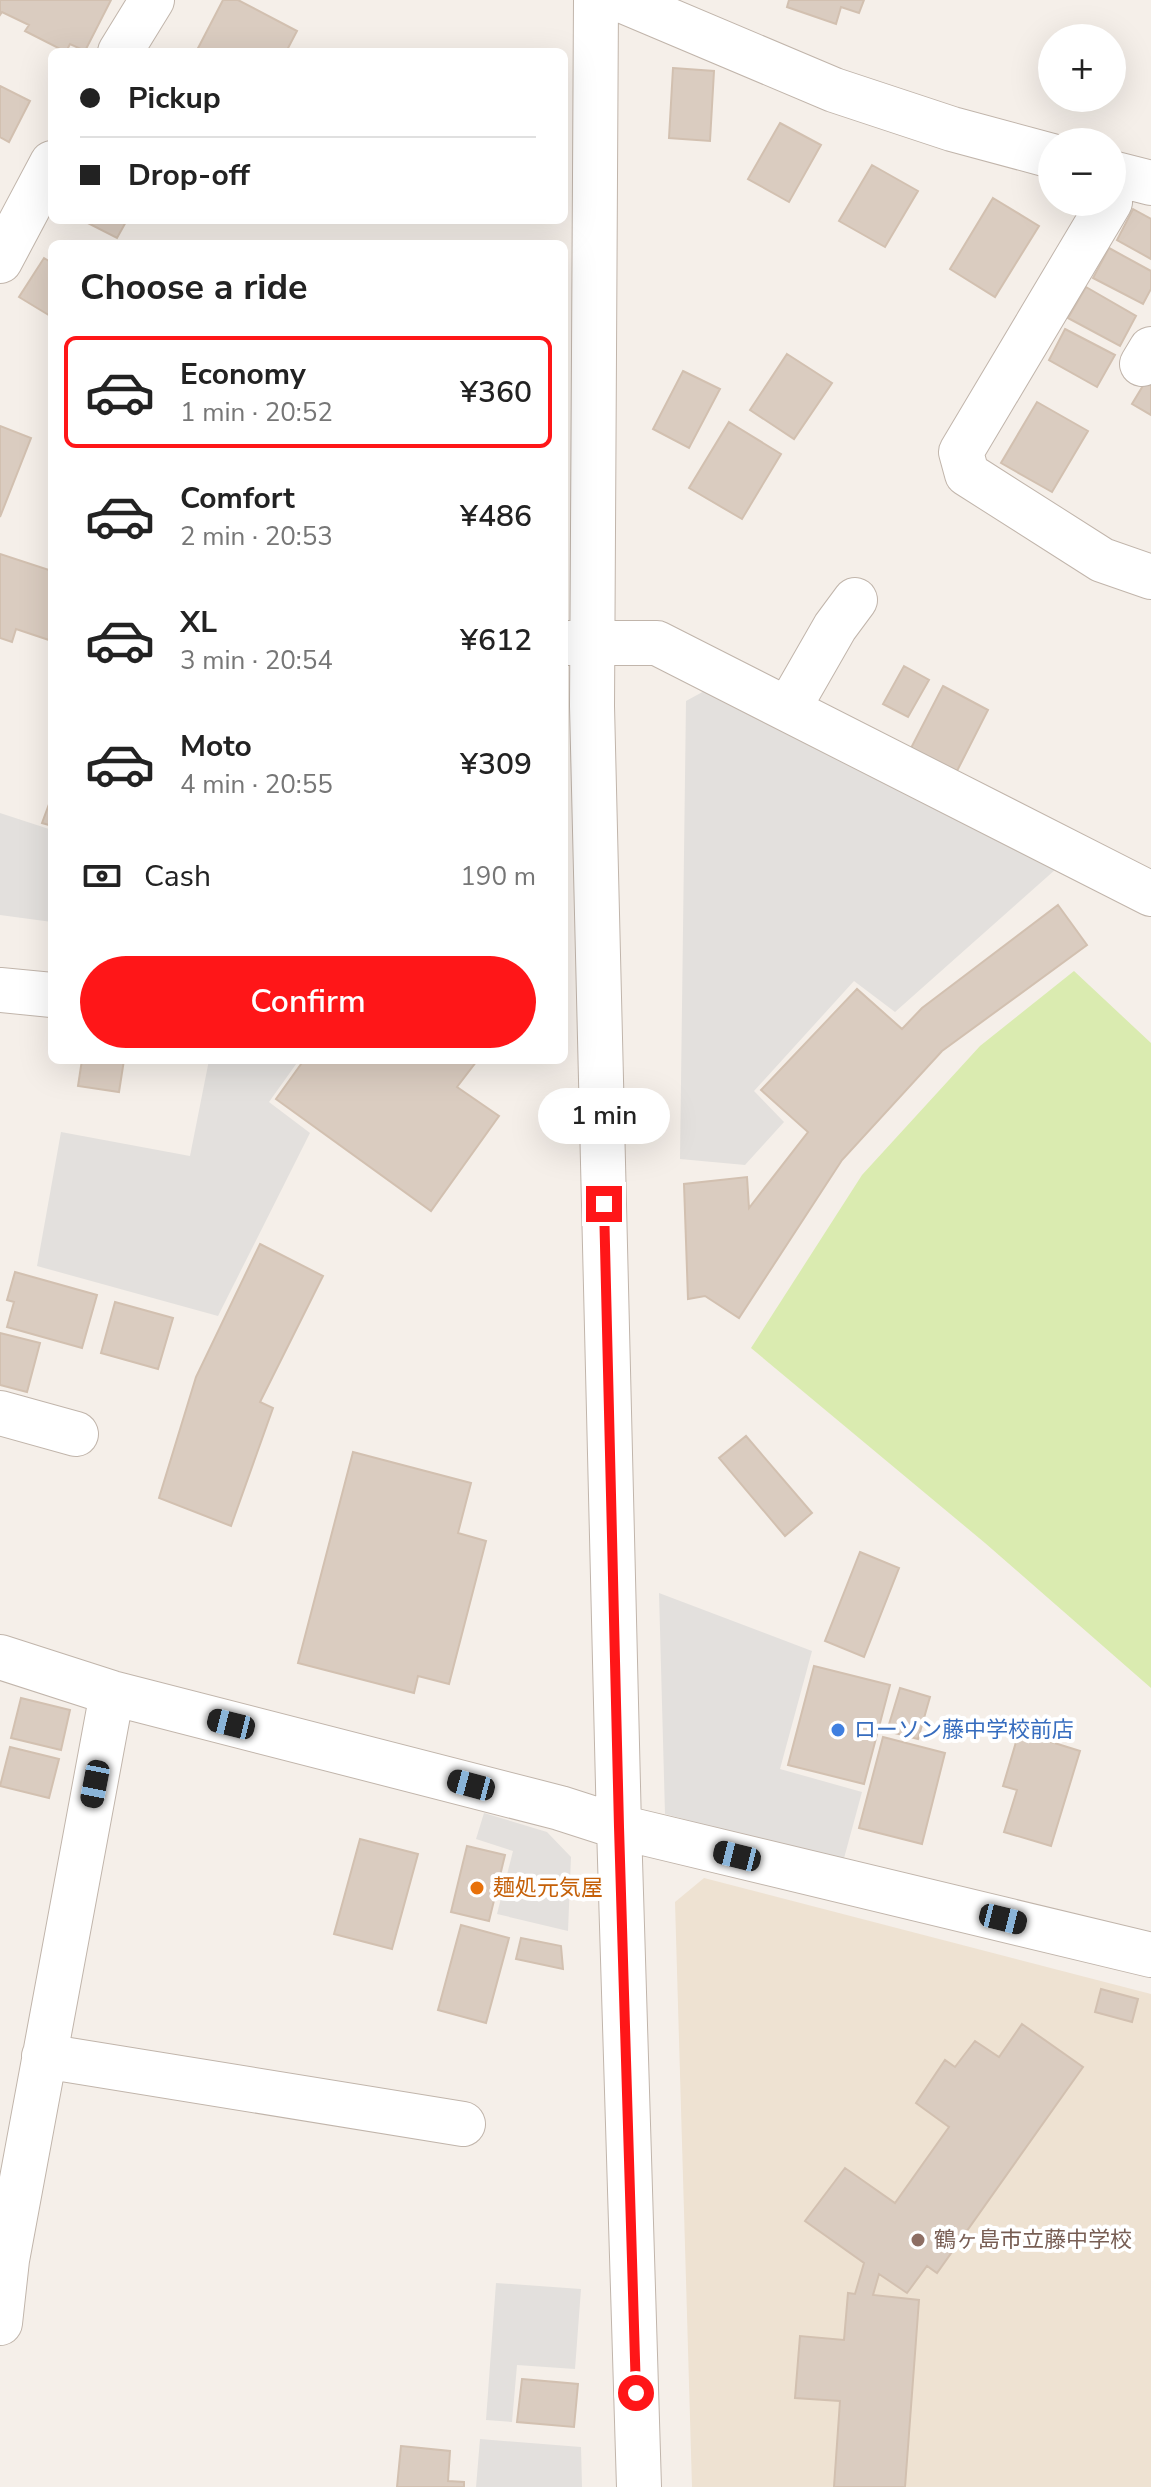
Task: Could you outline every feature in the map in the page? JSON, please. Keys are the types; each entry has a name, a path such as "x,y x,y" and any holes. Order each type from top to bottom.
{"street":[{"path":"122,48 152,0"},
{"path":"596,0 578,643 639,2487"},
{"path":"639,4 834,90 952,129 1038,152"},
{"path":"1,254 48,170"},
{"path":"1104,216 961,452 967,474 1102,560 1151,577"},
{"path":"788,709 835,627 855,600"},
{"path":"578,643 657,643 1151,894"},
{"path":"0,990 48,995"},
{"path":"0,1413 76,1434"},
{"path":"0,1657 112,1693 560,1808 619,1827 1151,1955"},
{"path":"0,2323 4,2260 112,1693"},
{"path":"44,2056 463,2124"}],"shaded area":[{"path":"708,689 1056,869 895,1012 854,981 754,1091 784,1122 745,1165 680,1159 686,701"},
{"path":"0,813 48,829 48,921 0,915"},
{"path":"208,1064 296,1064 269,1102 310,1133 218,1316 37,1266 61,1132 190,1156"},
{"path":"659,1593 812,1651 780,1769 862,1792 843,1862 665,1814"},
{"path":"484,1813 547,1832 571,1857 568,1931 497,1914 513,1851 476,1839"},
{"name":"鶴ヶ島市立藤中学校","path":"704,1878 1151,1994 1151,2487 692,2487 675,1902"},
{"path":"496,2283 581,2289 575,2369 517,2365 512,2422 486,2420"},
{"path":"480,2439 581,2447 582,2487 476,2487"}],"green space":[{"path":"1074,971 1151,1043 1151,1688 985,1543 751,1348 862,1175 980,1046"}],"building":[{"path":"0,0 111,0 87,48 70,44 68,48 58,48 25,31 29,25 2,12 0,15"},
{"path":"223,0 238,0 297,31 288,48 198,48"},
{"path":"789,0 864,0 859,13 841,7 836,24 787,7"},
{"path":"673,68 714,71 710,141 669,138"},
{"path":"0,86 30,101 9,142 0,137"},
{"path":"780,123 821,145 789,202 748,179"},
{"path":"872,165 918,191 885,247 839,221"},
{"path":"993,198 1039,226 995,297 950,269"},
{"path":"1133,209 1151,219 1151,259 1117,240"},
{"path":"90,224 125,224 117,238"},
{"path":"1109,248 1151,271 1151,289 1143,304 1093,278"},
{"path":"44,258 48,260 48,315 19,297"},
{"path":"1086,287 1136,316 1120,346 1068,318"},
{"path":"1065,329 1115,355 1097,387 1049,360"},
{"path":"787,354 832,383 794,439 750,410"},
{"path":"683,371 720,389 689,448 653,429"},
{"path":"1151,374 1151,415 1132,404"},
{"path":"1037,402 1088,431 1052,492 1001,463"},
{"path":"729,422 781,454 742,519 689,488"},
{"path":"0,426 31,438 0,517"},
{"path":"0,554 48,570 48,640 16,629 12,642 0,638"},
{"path":"904,666 929,680 908,717 883,704"},
{"path":"943,686 988,710 957,771 911,748"},
{"path":"48,807 48,825 42,823"},
{"path":"1058,905 1087,945 942,1051 842,1160 739,1318 705,1296 688,1299 684,1184 747,1177 749,1208 808,1132 761,1090 857,989 902,1029 922,1008"},
{"path":"81,1064 123,1064 119,1092 78,1086"},
{"path":"301,1064 474,1064 457,1087 499,1116 431,1211 276,1099"},
{"path":"260,1244 323,1276 260,1402 273,1408 231,1526 159,1498 196,1377"},
{"path":"15,1272 97,1295 82,1348 7,1327 14,1302 7,1300"},
{"path":"115,1302 173,1318 158,1369 101,1353"},
{"path":"0,1333 40,1343 27,1392 0,1385"},
{"path":"746,1436 812,1513 785,1536 719,1458"},
{"path":"353,1452 471,1483 458,1533 486,1541 449,1684 418,1676 414,1693 298,1663"},
{"path":"860,1552 899,1568 864,1657 825,1641"},
{"path":"814,1666 890,1685 864,1784 788,1765"},
{"path":"900,1688 930,1697 918,1739 887,1731"},
{"path":"21,1698 70,1710 61,1750 11,1738"},
{"path":"1019,1732 1080,1751 1051,1846 1004,1832 1017,1790 1003,1786"},
{"path":"883,1737 945,1753 922,1844 859,1828"},
{"path":"10,1747 59,1759 49,1798 0,1786"},
{"path":"360,1839 418,1854 392,1949 334,1934"},
{"path":"467,1846 505,1855 489,1921 451,1912"},
{"path":"461,1925 509,1938 486,2023 438,2010"},
{"path":"521,1938 561,1946 563,1969 516,1959"},
{"path":"1101,1989 1138,1999 1132,2022 1095,2012"},
{"path":"1022,2024 1083,2067 937,2273 927,2266 907,2293 879,2274 873,2295 919,2300 905,2487 834,2487 840,2401 795,2398 800,2336 844,2340 848,2293 855,2294 864,2263 805,2221 845,2168 895,2203 949,2127 916,2103 945,2060 955,2067 975,2041 999,2057"},
{"path":"522,2379 578,2384 574,2427 517,2422"},
{"path":"401,2446 450,2451 448,2481 464,2482 464,2487 397,2487"}],"place":[{"name":"ローソン藤中学校前店","path":"838,1730"},
{"name":"麺処元気屋","path":"477,1888"},
{"name":"鶴ヶ島市立藤中学校","path":"918,2240"}],"route":[{"path":"604,1204 636,2393"}]}
